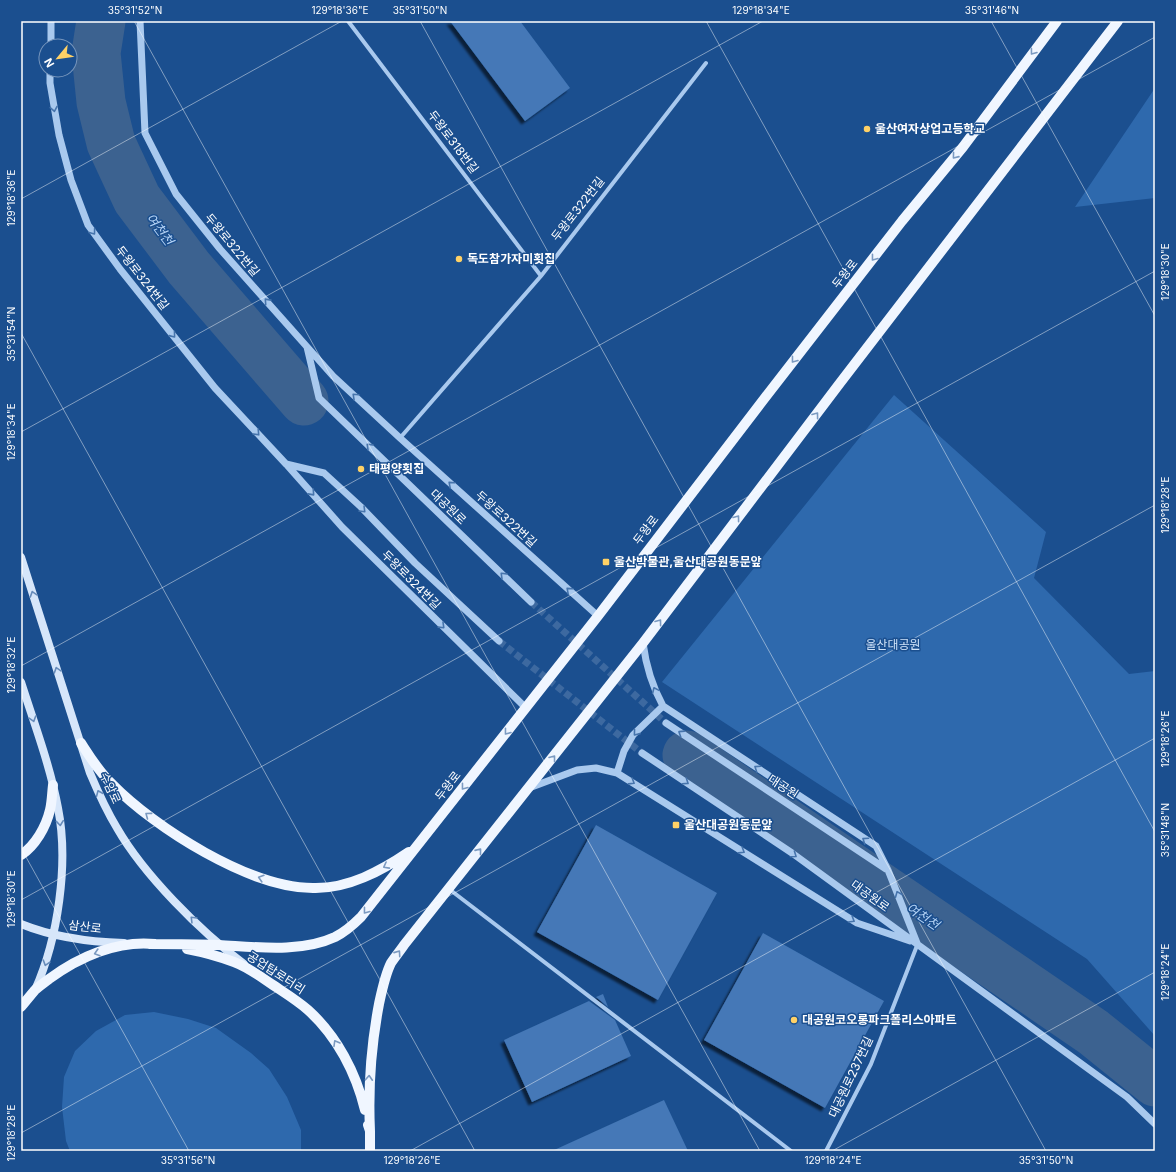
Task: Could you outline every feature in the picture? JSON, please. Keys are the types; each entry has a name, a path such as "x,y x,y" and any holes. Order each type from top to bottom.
{"main road":[{"name":"두왕로","path":"149,944 258,948 290,947 315,944 334,938 349,929 361,917 598,616 764,398 902,221 963,147 1057,21"},
{"path":"370,1131 370,1060 383,986 391,963 643,643 840,383 1118,21"},
{"name":"수암로","path":"21,557 90,773 102,802 117,830 153,878 177,903 221,946 262,978"},
{"path":"21,682 53,785 62,841 61,881 58,910 42,974 35,990"},
{"path":"80,743 111,783 128,800 151,818 219,860 250,875 268,881 314,888 338,885 364,877 390,865 418,845"},
{"path":"21,855 35,842 44,827 50,810 53,785"},
{"name":"삼산로","path":"21,924 53,934 96,940 149,944"},
{"name":"공업탑로터리","path":"21,1007 35,990 63,968 92,954 119,946 149,944 179,947 209,954 235,963 262,978 308,1010 332,1036 350,1066 362,1096 370,1131 370,1151"}],"street":[{"path":"51,21 51,38"},
{"name":"두왕로322번길","path":"140,21 145,133 176,194 214,242 333,376 598,616"},
{"name":"두왕로318번길","path":"348,21 541,276"},
{"name":"두왕로322번길","path":"400,438 541,276 706,63"},
{"name":"두왕로324번길","path":"50,78 59,135 71,180 88,225 120,269 215,388 347,532 526,708"},
{"name":"대공원로","path":"307,346 319,398 531,602"},
{"path":"286,464 324,474 361,507 416,563 499,641"},
{"path":"643,643 645,660 650,676 655,691 663,706 876,846 888,870 918,943"},
{"path":"617,773 624,751 633,735 663,706"},
{"name":"대공원","path":"666,723 888,870"},
{"name":"대공원로","path":"642,753 792,853 918,943 1127,1097 1155,1124"},
{"path":"529,788 577,770 596,768 617,773 857,923 918,943"},
{"path":"449,889 791,1151"},
{"name":"대공원로237번길","path":"826,1151 871,1064 918,943"}],"green space":[{"path":"1155,88 1155,198 1075,207"},
{"name":"울산대공원","path":"894,395 1046,532 1034,578 1129,674 1155,671 1155,1036 1087,959 662,682"},
{"path":"154,1012 188,1019 216,1028 251,1053 269,1069 287,1097 301,1130 301,1151 70,1151 66,1141 62,1107 64,1077 75,1051 96,1031 125,1015"}],"building":[{"path":"450,21 520,21 570,88 525,121"},
{"path":"596,825 717,893 658,1000 537,932"},
{"name":"대공원코오롱파크폴리스아파트","path":"763,933 884,1001 825,1108 704,1040"},
{"path":"603,994 608,1007 596,997"},
{"path":"589,1001 615,1020 631,1056 532,1102 504,1040"},
{"path":"664,1100 688,1151 552,1151"}],"waterway":[{"name":"여천천","path":"101,21 96,53 101,102 111,143 137,199 189,268 304,401"},
{"name":"여천천","path":"687,755 1093,1032 1155,1082"}],"tunnel":[{"path":"531,602 666,723"},
{"path":"499,641 642,753"}],"place":[{"name":"울산여자상업고등학교","path":"867,129"},
{"name":"독도참가자미횟집","path":"459,259"},
{"name":"태평양횟집","path":"361,469"},
{"name":"울산박물관,울산대공원동문앞","path":"606,562"},
{"name":"울산대공원동문앞","path":"676,825"},
{"name":"대공원코오롱파크폴리스아파트","path":"794,1020"}]}
